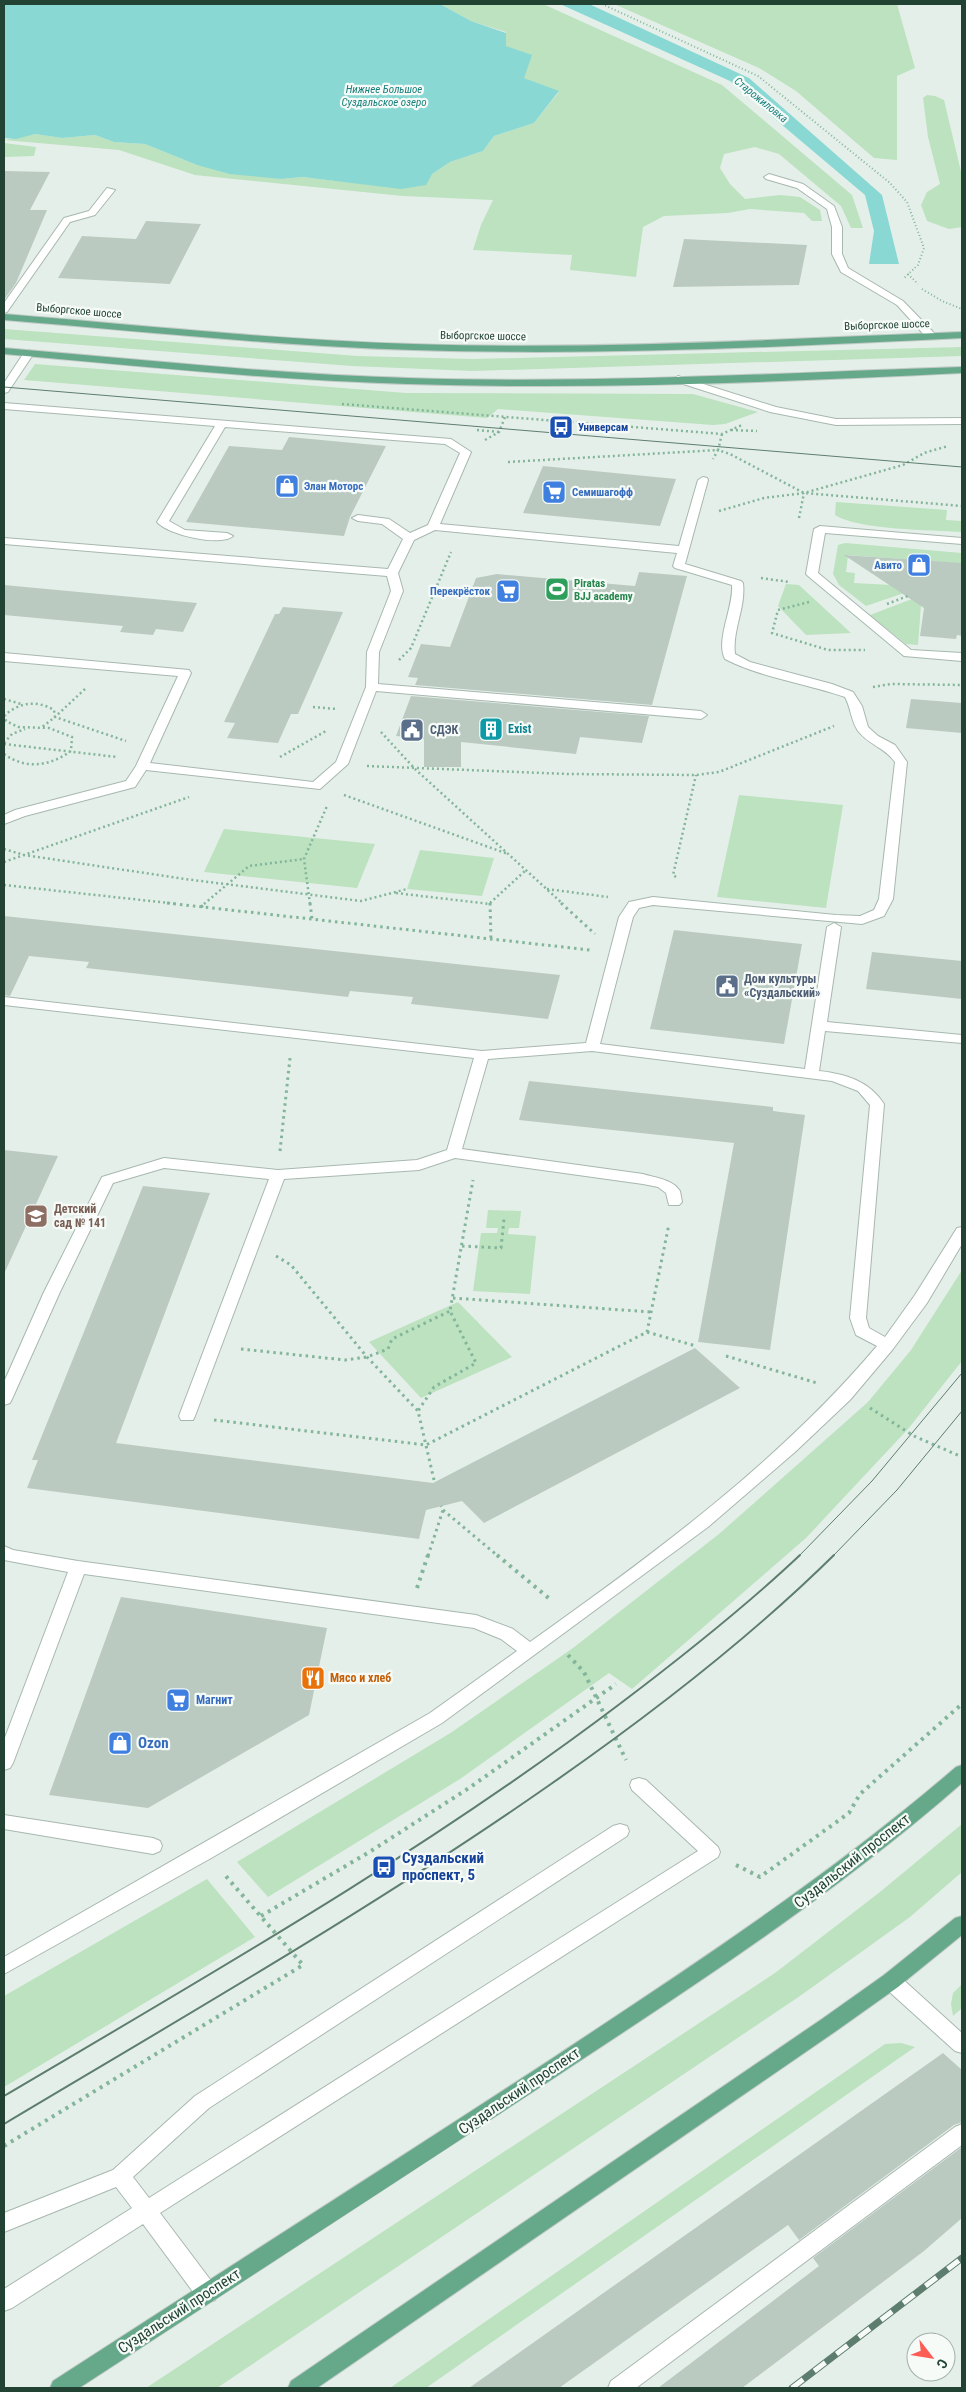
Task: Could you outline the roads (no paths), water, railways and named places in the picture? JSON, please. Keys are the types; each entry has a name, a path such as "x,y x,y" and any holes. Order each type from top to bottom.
{"main road":[{"name":"Выборгское шоссе","path":"4,318 414,348 539,350 962,335"},
{"path":"4,351 300,375 408,381 542,383 962,370"},
{"name":"Суздальский проспект","path":"61,2388 455,2134 744,1941 848,1867 962,1772"},
{"path":"299,2388 892,1981 962,1924"}],"street":[{"path":"769,177 800,186 831,208 837,228 836,254 844,270 900,303 932,336"},
{"path":"4,310 67,220 92,213 110,190"},
{"path":"4,390 29,353"},
{"path":"678,379 774,410 836,422 962,420"},
{"path":"4,406 447,441 466,452 433,527"},
{"path":"222,423 163,522 168,528 180,532 227,536"},
{"path":"592,1047 615,953 626,917 634,905 653,901 836,920 862,920 879,913 886,899 901,762 891,748 874,739 864,730 858,717 856,706 849,695 828,686 746,664 729,656 727,645 739,593 737,583 679,566 703,480"},
{"path":"358,518 385,521 409,538"},
{"path":"142,766 316,786 342,764 372,687 373,652 397,591 392,573 409,538 433,527 684,550"},
{"path":"962,541 820,529 812,574 908,653 962,657"},
{"path":"4,541 392,573"},
{"path":"4,657 185,673 132,784 20,813 4,820"},
{"path":"372,687 701,714"},
{"path":"812,1073 834,927"},
{"path":"4,1001 293,1032 482,1055 592,1047 835,1077 863,1088 877,1104 858,1318 862,1331 887,1345"},
{"path":"820,1026 962,1039"},
{"path":"454,1153 482,1055"},
{"path":"4,1399 65,1265 107,1180 164,1163 278,1175 419,1165 454,1153 477,1158 644,1179 663,1184 673,1191 674,1202"},
{"path":"187,1416 278,1175"},
{"path":"4,1966 206,1852 436,1718 548,1638 702,1523 789,1448 844,1396 887,1345 921,1299 962,1232"},
{"path":"4,1552 8,1555 78,1568 476,1622 507,1634 530,1651"},
{"path":"4,1763 78,1568"},
{"path":"4,2301 711,1852 638,1786"},
{"path":"4,1822 153,1846"},
{"path":"4,2223 120,2176 202,2102 620,1831"},
{"path":"892,1981 962,2046"},
{"path":"619,2388 962,2133"},
{"path":"120,2176 207,2293"}],"water":[{"name":"Нижнее Большое Суздальское озеро","path":"4,4 440,4 471,21 506,33 506,46 532,55 524,78 559,91 534,123 494,136 483,151 450,162 432,174 426,185 401,189 303,177 281,179 230,174 197,165 145,144 114,142 95,135 62,138 35,134 16,139 4,138"},
{"name":"Старожиловка","path":"560,4 589,4 749,78 882,195 899,264 869,264 874,231 865,195 730,81"}],"tram line":[{"path":"4,387 962,467"},
{"path":"800,1555 872,1481 962,1373"},
{"path":"834,1555 897,1490 962,1411"},
{"path":"4,2096 240,1956 395,1860 472,1809 547,1757 667,1668 735,1613 800,1555"},
{"path":"4,2124 212,2001 349,1917 551,1784 661,1704 733,1647 834,1555"}],"railway":[{"path":"792,2388 962,2258"}],"place":[{"name":"Универсам","path":"561,427"},
{"name":"Элан Моторс","path":"287,486"},
{"name":"Семишагофф","path":"554,492"},
{"name":"Авито","path":"919,565"},
{"name":"Piratas BJJ academy","path":"557,589"},
{"name":"Перекрёсток","path":"508,591"},
{"name":"Exist","path":"491,729"},
{"name":"СДЭК","path":"412,730"},
{"name":"Дом культуры «Суздальский»","path":"727,986"},
{"name":"Детский сад № 141","path":"36,1216"},
{"name":"Мясо и хлеб","path":"313,1678"},
{"name":"Магнит","path":"178,1700"},
{"name":"Ozon","path":"120,1743"},
{"name":"Суздальский проспект, 5","path":"384,1867"}]}
